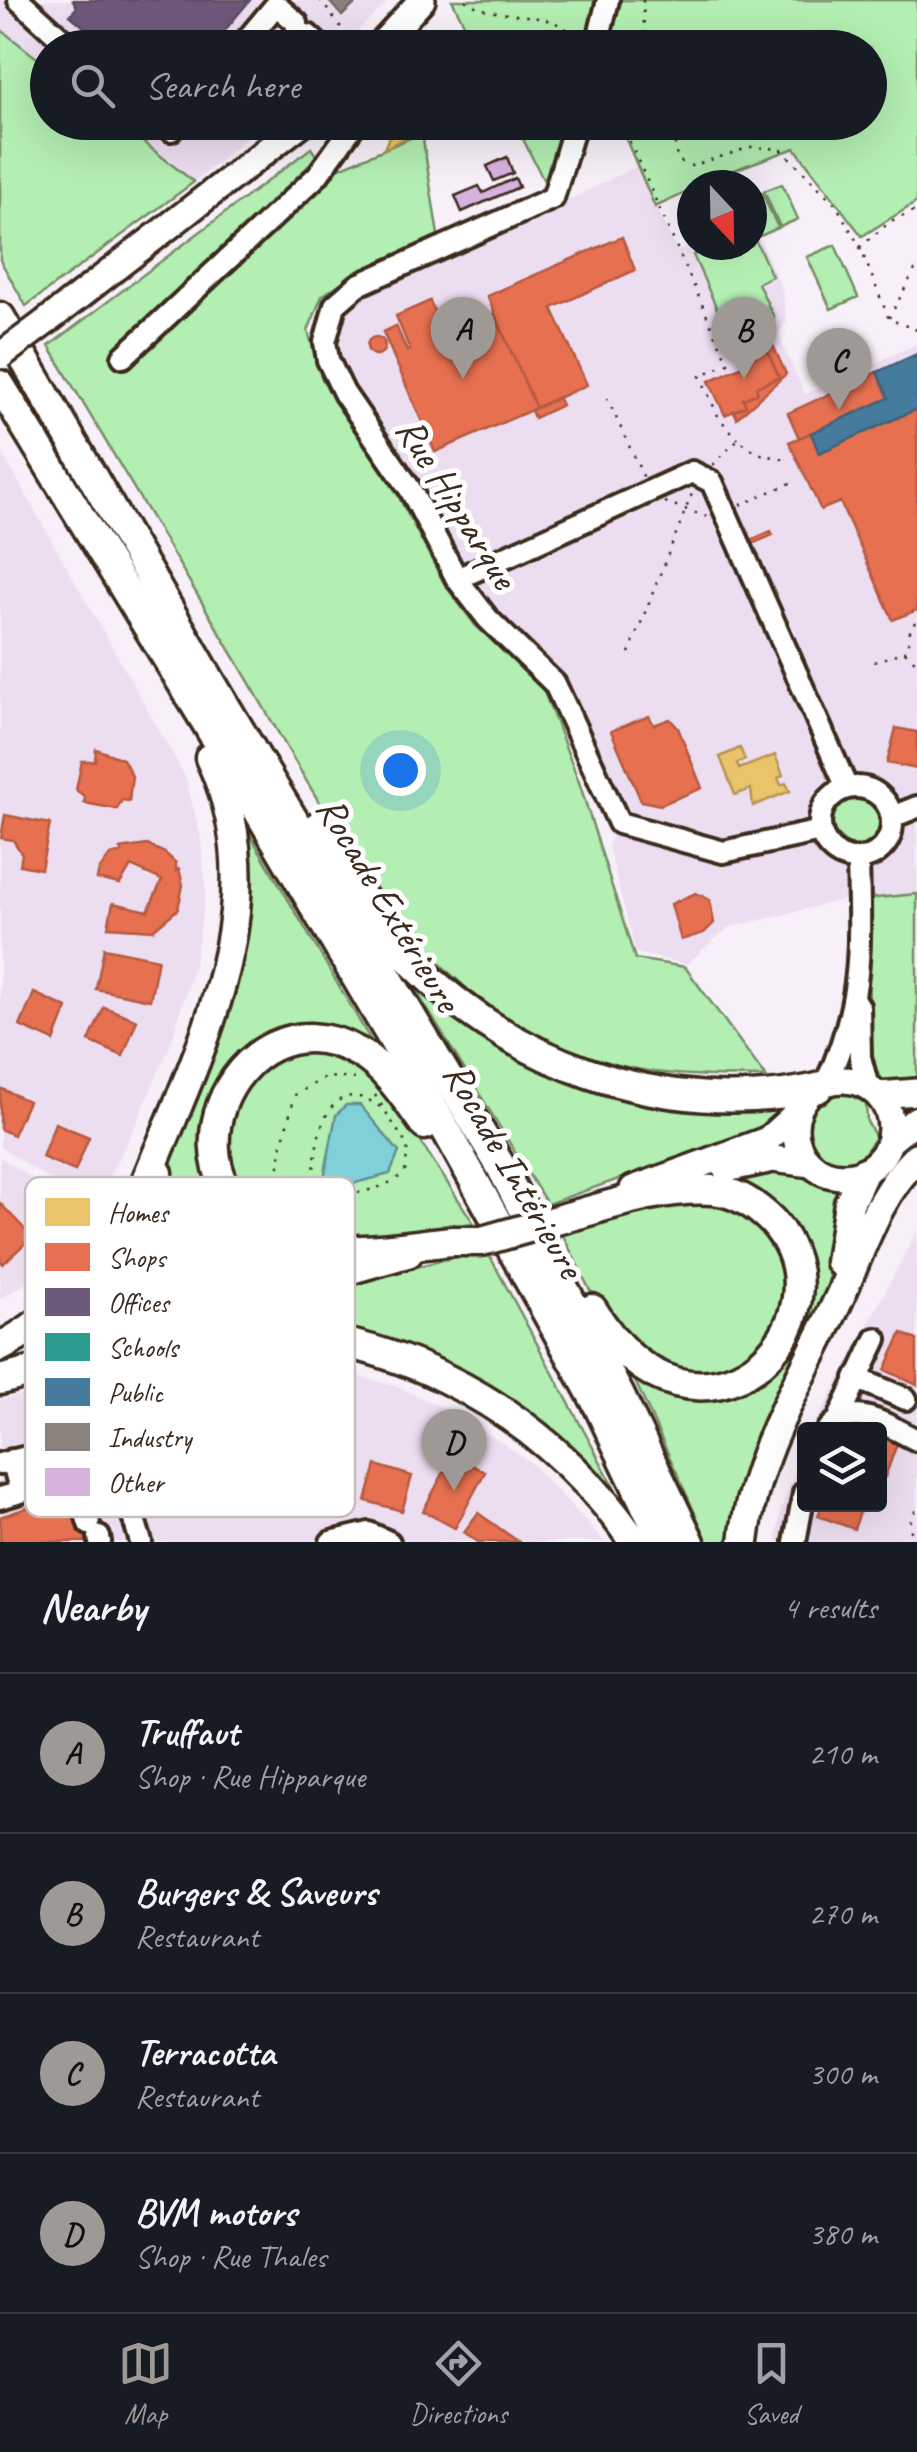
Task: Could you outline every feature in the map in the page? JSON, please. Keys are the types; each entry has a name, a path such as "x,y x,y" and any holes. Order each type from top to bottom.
{"highway":[{"name":"Rocade Extérieure","path":"0,316 215,689 500,1165 620,1396 690,1542"},
{"name":"Rocade Intérieure","path":"0,385 206,722 550,1314 662,1542"},
{"path":"215,689 247,715 395,944 440,988 524,1047 595,1076 666,1093 731,1096 822,1086"},
{"path":"158,1177 220,1009 237,927 237,833 209,755 206,722"},
{"path":"148,1177 224,983"},
{"path":"220,1177 212,1140 220,1103 248,1066 276,1048 316,1040 337,1043 377,1066 405,1098 550,1314"},
{"path":"744,1542 766,1453 877,1210 917,1157"},
{"path":"355,1249 482,1241 576,1210 713,1190 750,1203 776,1226 793,1258 796,1298 783,1337 756,1367 721,1384 698,1388 675,1385 638,1366 601,1324 500,1165"},
{"path":"827,1322 849,1203 863,1172"},
{"path":"0,1346 25,1327"},
{"path":"355,1346 452,1380 540,1438 582,1474 634,1542"},
{"path":"0,1380 25,1373"}],"main road":[{"path":"394,30 422,0"},
{"path":"0,356 279,140"},
{"path":"576,1210 767,1140 822,1086 840,1080 873,1091 917,1092"},
{"path":"873,1091 888,1108 890,1141"},
{"path":"798,1112 796,1140 811,1164"},
{"path":"652,1183 773,1159 811,1164 836,1176 863,1172 884,1154 890,1141 917,1119"},
{"path":"355,1269 453,1241"},
{"path":"0,1371 25,1364"}],"street":[{"path":"19,0 52,30"},
{"path":"600,30 608,0"},
{"path":"253,30 274,2 297,22 297,30"},
{"path":"122,357 317,176 343,140"},
{"name":"Rue Hipparque","path":"571,140 553,198 358,285 342,298 327,323 324,342 332,369 410,489 457,578 488,619 548,674 619,824 723,852 821,831"},
{"path":"457,578 692,472 712,482 847,788"},
{"path":"866,863 834,852 821,831 820,820 828,800 847,788 870,790 906,816 866,863 858,994 860,1056 873,1091"},
{"path":"822,1086 841,1056 858,994"},
{"path":"835,1422 876,1338"},
{"path":"856,1378 906,1399"},
{"path":"840,1422 855,1413 876,1422"},
{"path":"887,1427 917,1440"},
{"path":"0,1498 21,1492 6,1462"},
{"path":"794,1542 800,1512"},
{"path":"133,1517 141,1542"},
{"path":"331,1542 369,1534 389,1542"}],"path":[{"path":"320,0 344,30"},
{"path":"465,0 485,10 557,22 566,30"},
{"path":"643,0 644,30"},
{"path":"629,140 728,364 700,376 720,418 738,440 757,453 782,459 786,467"},
{"path":"674,140 677,160 692,166 751,147 781,149 836,205 860,246 889,319 917,330"},
{"path":"860,246 892,221 917,210"},
{"path":"889,319 917,266"},
{"path":"629,653 704,462 712,466 738,440"},
{"path":"904,652 911,625 917,622"},
{"path":"874,662 904,652"},
{"path":"904,652 917,663"},
{"path":"866,863 895,850 906,816"},
{"path":"279,1177 281,1147 296,1094 326,1077 360,1078"},
{"path":"355,1192 381,1186 405,1172 408,1148 380,1107 374,1090"},
{"path":"315,1177 329,1111 336,1100 350,1093 362,1094 380,1107"},
{"path":"914,1542 909,1524 916,1509"}],"shaded area":[{"path":"0,0 390,0 359,30 30,30 30,53 0,29"},
{"path":"141,140 244,140 194,182"},
{"path":"637,166 677,251 677,260 767,260 767,255 782,290 787,322 778,334 805,394 917,344 917,894 847,899 728,928 686,964 636,953 608,846 620,817 572,704 476,592 419,485 337,361 334,336 346,308 368,291 512,228"},
{"path":"0,449 185,776 200,834 206,892 194,965 171,1043 108,1177 45,1177 0,1147"},
{"path":"0,1157 30,1177 25,1177 25,1284 0,1299"},
{"path":"917,1231 917,1542 776,1542 781,1509 797,1466 797,1512 887,1512 887,1422 817,1422"},
{"path":"355,1376 399,1387 464,1418 530,1462 605,1542 0,1542 0,1400 25,1394 25,1517 355,1517"}],"green space":[{"path":"452,0 601,0 594,30 467,30"},
{"path":"620,0 917,0 917,202 862,236 795,148 734,170 677,170 677,197 655,207 626,140 887,140 887,30 612,30"},
{"path":"0,29 30,53 30,140 141,140 194,182 26,306 0,260"},
{"path":"406,140 423,140 438,235 353,274 322,296 308,331 322,379 384,469 445,585 475,625 541,684 579,782 635,959 685,967 766,1077 671,1074 585,1056 525,1029 478,998 435,959 395,913 325,811 49,346 311,148 328,173"},
{"path":"524,140 563,140 552,181 546,185"},
{"path":"782,184 798,219 780,227 767,190"},
{"path":"767,204 778,228 767,233"},
{"path":"835,245 858,297 831,309 807,257"},
{"path":"695,260 765,260 772,276 758,283 774,318 730,338"},
{"path":"858,796 875,804 883,821 875,838 858,846 841,838 833,821 841,804"},
{"path":"241,819 380,1056 355,1040 233,1064 212,1105 206,1127 210,1177 168,1177 167,1166 183,1114"},
{"path":"917,894 917,1077 887,1085 870,1065 867,899"},
{"path":"394,955 547,1067 784,1102 774,1118 755,1132 547,1204"},
{"path":"318,1051 352,1060 383,1084 473,1222 406,1237 355,1241 355,1177 235,1177 227,1139 230,1116 239,1094 254,1074 284,1057"},
{"path":"843,1092 866,1103 867,1122 876,1137 858,1162 838,1165 817,1156 806,1125 821,1100"},
{"path":"784,1168 824,1188 843,1190 825,1301 736,1542 708,1542 631,1372 688,1394 715,1392 749,1382 803,1263 715,1181"},
{"path":"702,1199 752,1223 778,1257 782,1295 769,1331 742,1359 705,1373 662,1366 616,1331 593,1297 560,1230 632,1210"},
{"path":"486,1249 634,1524 470,1382 355,1358 355,1283"},
{"path":"25,1332 25,1351 0,1358"}],"water":[{"path":"346,1105 360,1105 399,1152 390,1174 355,1183 355,1177 324,1177 336,1115"}],"building: Homes":[{"path":"740,748 745,760 737,763 739,769 775,755 783,775 778,778 790,791 753,806 751,789 735,795 720,757"}],"building: Shops":[{"path":"622,237 635,270 552,308 587,385 536,408 487,296"},
{"path":"430,301 441,327 478,310 482,318 494,313 536,408 435,452 383,332 396,326 407,351 410,350 396,316"},
{"path":"765,328 786,374 737,418 734,411 746,406 743,399 758,393 756,387 779,377 763,341 739,351"},
{"path":"376,337 385,346 376,355 367,346"},
{"path":"763,341 779,377 756,387 758,393 743,399 746,406 725,415 709,381 745,365 739,351"},
{"path":"877,372 889,398 799,438 788,413"},
{"path":"558,397 562,405 534,418 531,410"},
{"path":"917,409 917,610 893,620 840,502 821,510 789,442 811,433 819,453"},
{"path":"771,531 773,535 750,545 748,541"},
{"path":"649,716 654,725 670,719 678,728 702,788 660,805 641,801 611,731"},
{"path":"896,728 917,732 917,769 887,763"},
{"path":"96,749 123,759 132,776 129,801 122,800 117,809 84,803 85,797 76,790 82,761 95,761"},
{"path":"5,815 50,824 41,869 20,865 22,854 13,840 1,838"},
{"path":"147,845 165,853 176,863 176,871 179,869 183,885 178,909 153,930 108,927 113,903 148,911 162,880 131,866 120,884 97,879 99,870 110,855 122,852 120,849"},
{"path":"696,893 710,900 714,923 704,933 681,940 671,904"},
{"path":"104,948 158,959 150,1000 96,989"},
{"path":"34,993 67,1008 54,1041 20,1026"},
{"path":"104,1007 137,1020 123,1056 89,1041"},
{"path":"0,1088 28,1101 13,1135 0,1129"},
{"path":"55,1123 89,1137 75,1171 42,1157"},
{"path":"0,1203 25,1230 25,1244 3,1264"},
{"path":"902,1333 917,1340 917,1385 885,1370"},
{"path":"887,1437 898,1441 887,1471"},
{"path":"453,1455 485,1472 455,1528 423,1511"},
{"path":"376,1465 412,1476 402,1511 366,1501"},
{"path":"25,1509 25,1517 78,1517 88,1542 0,1542 0,1517"},
{"path":"819,1512 860,1512 854,1529 818,1516"},
{"path":"478,1513 519,1542 478,1542 464,1532"}],"building: Offices":[{"path":"73,0 250,0 225,30 88,30 70,15 77,7"}],"building: Public":[{"path":"917,354 917,409 819,453 811,433 889,398 877,372"}],"building: Industry":[{"path":"328,0 359,0 342,16"}],"building: Other":[{"path":"507,157 513,173 494,181 487,166"},
{"path":"515,178 519,187 462,212 455,196 479,186 483,193"}],"place":[{"name":"Truffaut","path":"463,379"},
{"name":"Burgers & Saveurs","path":"744,379"},
{"name":"Terracotta","path":"839,410"},
{"name":"BVM motors","path":"454,1491"}]}
